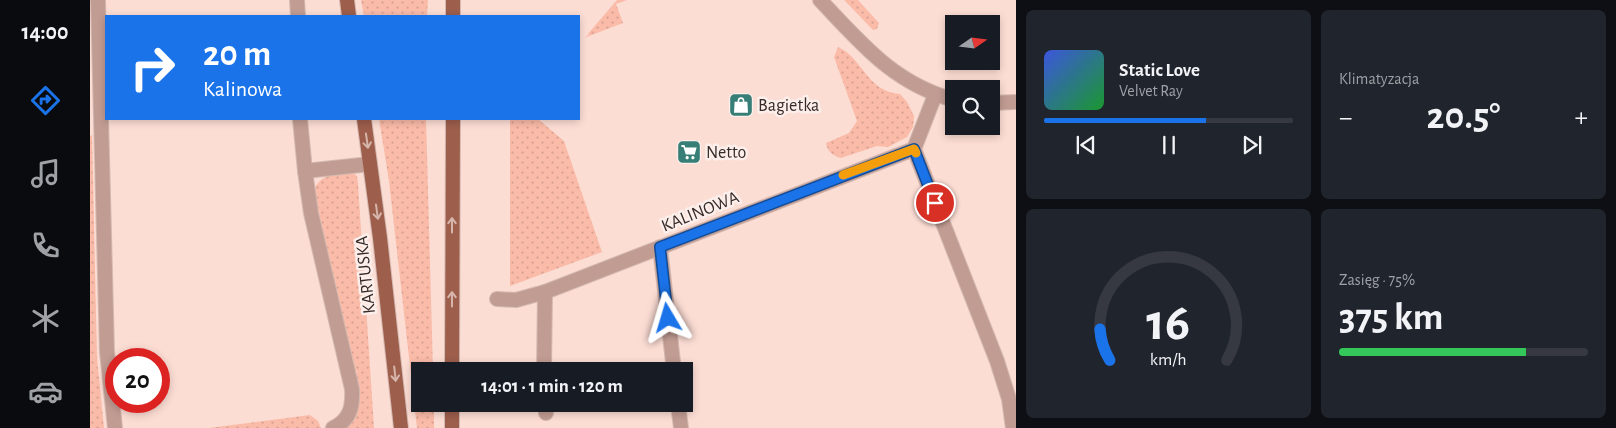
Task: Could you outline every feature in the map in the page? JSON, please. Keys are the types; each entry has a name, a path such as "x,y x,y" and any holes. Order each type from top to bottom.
{"main road":[{"path":"347,0 349,15"},
{"path":"453,0 453,15"},
{"name":"KARTUSKA","path":"364,120 401,428"},
{"path":"452,362 453,120"},
{"path":"452,412 452,428"}],"street":[{"path":"98,0 107,352 115,428"},
{"path":"297,0 298,15"},
{"path":"820,0 890,70 918,87 945,98"},
{"path":"935,95 914,149 997,361 1009,399 1013,428"},
{"path":"1000,103 1016,102"},
{"path":"300,120 311,213 352,390 353,403 350,411 340,425 333,428"},
{"name":"KALINOWA","path":"497,299 516,300 545,292 914,149"},
{"path":"305,171 370,164"},
{"path":"660,247 673,362"},
{"path":"544,362 545,292"},
{"path":"679,412 681,428"}],"shaded area":[{"path":"361,0 428,0 427,15 364,15"},
{"path":"617,0 627,0 616,4 623,23 584,38 590,34 587,35"},
{"path":"844,0 858,0 879,23 877,29 873,30"},
{"path":"838,47 853,58 872,81 889,92 900,94 907,102 914,116 913,127 907,137 888,147 877,146 841,158 829,151 826,143 849,133 857,121 834,57"},
{"path":"379,120 426,120 433,362 411,362 411,375 389,181"},
{"path":"510,120 539,120 564,141 602,252 510,286"},
{"path":"92,135 97,358 104,428 90,428 90,136"},
{"path":"342,172 353,173 357,176 358,184 374,428 343,428 357,410 358,398 355,375 357,372 353,368 314,190 318,182 325,177"},
{"path":"415,412 434,412 434,428 417,428"},
{"path":"310,415 318,421 321,428 209,428"}],"slow traffic":[{"path":"843,175 914,149 916,153"}],"place":[{"name":"Bagietka","path":"741,105"},
{"name":"Netto","path":"689,152"}],"route":[{"path":"668,318 660,247 718,223 914,149 935,203"}]}
